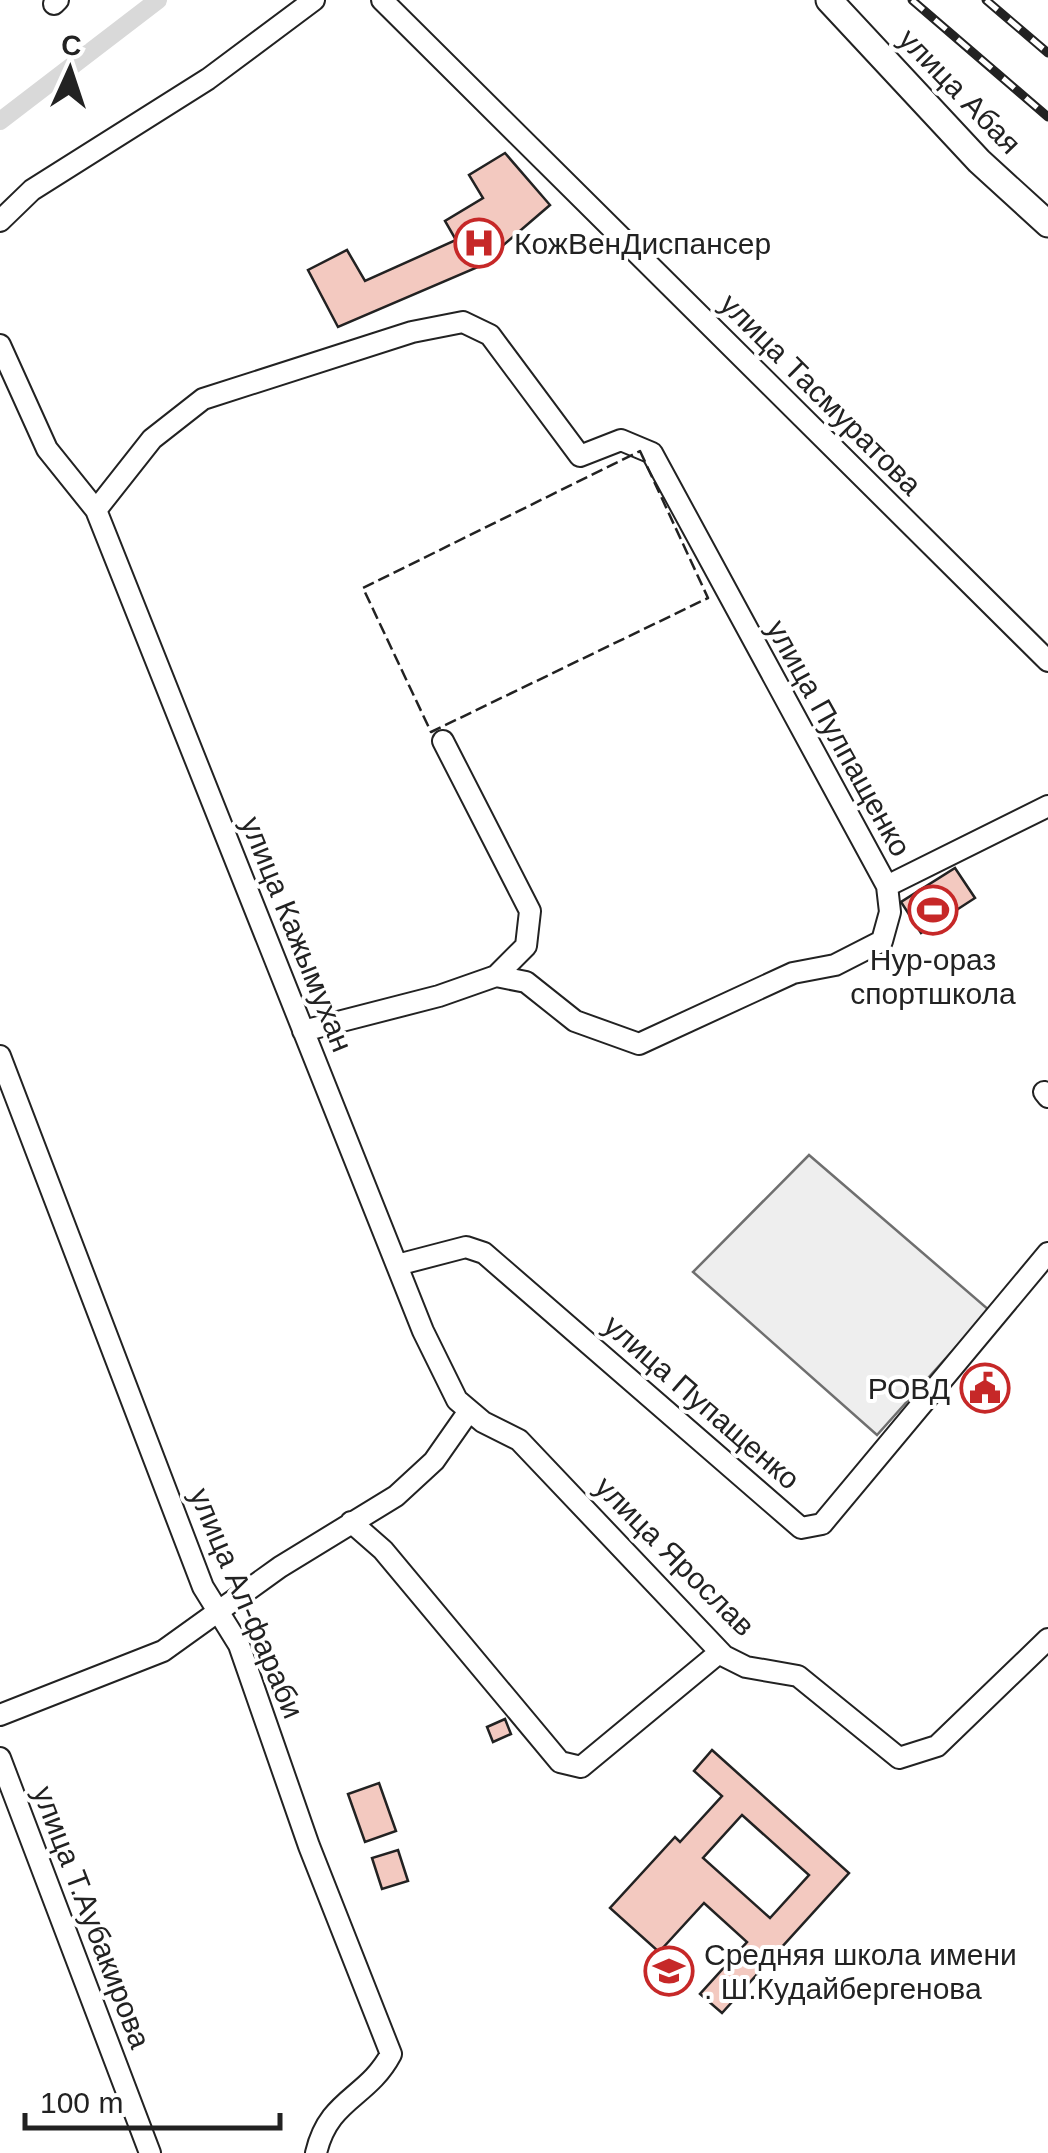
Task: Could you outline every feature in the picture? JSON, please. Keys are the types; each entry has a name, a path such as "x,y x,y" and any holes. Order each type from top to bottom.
{"main road":[{"name":"улица Абая","path":"829,0 979,160 1048,224"}],"street":[{"path":"0,221 32,190 208,79 314,0"},
{"name":"улица Тасмуратова","path":"382,0 1048,661"},
{"name":"улица Пулпащенко","path":"96,510 152,440 202,399 412,332 463,322 490,335 580,456 621,440 652,453 887,886 890,912 882,941 835,964 793,973 638,1044 575,1022 526,982 496,976"},
{"name":"улица Кажымухан","path":"0,346 47,449 96,510 397,1265 446,1378"},
{"path":"303,1031 439,996 496,976 526,946 530,911 443,741"},
{"path":"887,886 1048,806"},
{"name":"улица Ал-фараби","path":"0,1056 203,1587 238,1644 309,1846 391,2054 382,2071 325,2122 316,2153"},
{"name":"улица Пупащенко","path":"397,1265 466,1247 484,1253 801,1528 822,1524 1048,1253"},
{"name":"улица Ярослав","path":"446,1378 469,1411 519,1440 720,1652 746,1666 798,1676 899,1758 937,1746 1048,1639"},
{"path":"0,1715 163,1651 218,1610 396,1496 434,1462 469,1411"},
{"path":"351,1522 382,1550 560,1762 581,1768 720,1652"},
{"name":"улица Т.Аубакирова","path":"0,1758 150,2153"}],"shaded area":[{"path":"809,1155 989,1310 877,1435 693,1272"}],"building":[{"name":"КожВенДиспансер","path":"505,153 550,205 478,267 338,327 308,270 347,250 365,281 456,240 445,221 483,198 469,175"},
{"path":"955,868 975,898 921,933 901,902"},
{"path":"505,1719 511,1734 493,1742 487,1727"},
{"path":"712,1750 849,1873 722,2013 700,1994 747,1942 704,1903 659,1952 610,1908 675,1837 680,1842 722,1796 694,1771","holes":["742,1815 809,1875 770,1918 703,1858"]},
{"path":"379,1783 396,1831 365,1842 348,1794"},
{"path":"398,1850 408,1881 382,1889 372,1858"}],"waterway":[{"path":"0,121 158,0"}],"railway":[{"path":"912,0 1048,117"},
{"path":"986,0 1048,53"}],"fence":[{"path":"640,451 708,598 431,732 363,588 640,451"}],"place":[{"name":"КожВенДиспансер","path":"479,243"},
{"name":"Нур-ораз спортшкола","path":"933,910"},
{"name":"РОВД","path":"985,1388"},
{"name":"Средняя школа имени . Ш.Кудайбергенова","path":"669,1971"}]}
